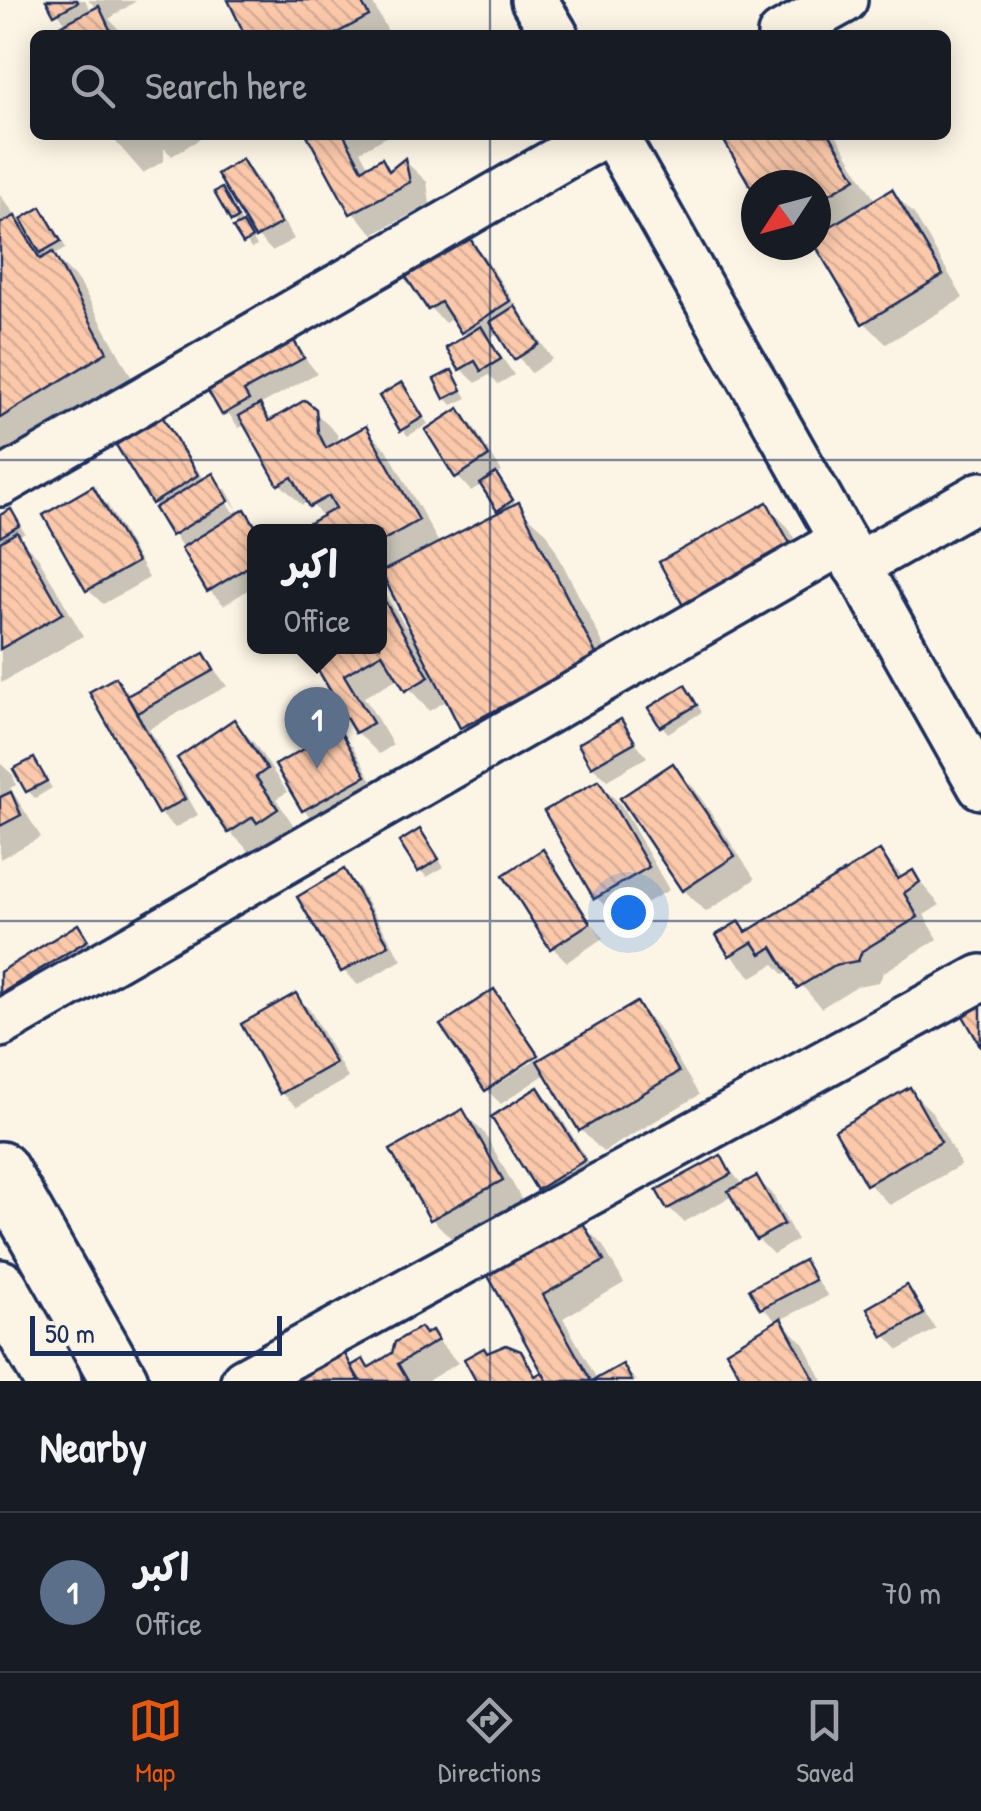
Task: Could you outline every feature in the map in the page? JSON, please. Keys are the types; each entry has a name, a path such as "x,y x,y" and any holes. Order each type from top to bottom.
{"highway":[{"path":"0,1170 120,1381"},
{"path":"0,1288 52,1381"}],"street":[{"path":"534,0 552,30"},
{"path":"790,30 844,0"},
{"path":"0,483 591,140"},
{"path":"617,140 981,786"},
{"path":"0,1024 850,554 981,494"},
{"path":"244,1381 981,978"}],"building":[{"path":"46,0 77,0 78,2 54,15"},
{"path":"228,0 360,0 369,16 342,30 243,30"},
{"path":"99,6 110,30 54,30"},
{"path":"310,140 347,140 362,169 382,158 389,171 405,158 410,182 350,214"},
{"path":"726,140 833,140 856,178 831,193 831,170 741,170"},
{"path":"242,159 281,223 255,238 217,174"},
{"path":"222,188 238,218 231,222 214,192"},
{"path":"892,189 943,275 862,324 824,260 831,260 831,226"},
{"path":"41,207 61,241 40,253 21,219"},
{"path":"15,216 40,259 53,252 107,352 0,418 0,224"},
{"path":"243,223 252,238 243,244 233,228"},
{"path":"469,237 510,301 461,333 441,302 428,310 406,277"},
{"path":"515,306 539,344 514,360 490,322"},
{"path":"481,326 501,359 481,371 475,361 459,370 446,348"},
{"path":"293,339 304,358 244,391 249,400 222,415 206,387"},
{"path":"452,370 462,390 444,399 434,379"},
{"path":"402,382 423,417 400,431 379,396"},
{"path":"305,400 316,409 318,432 326,448 366,426 419,520 387,538 387,524 308,524 336,508 329,496 309,507 292,477 278,485 239,416 260,404 269,421"},
{"path":"459,408 489,456 455,478 425,430"},
{"path":"162,416 198,475 152,504 116,445"},
{"path":"213,473 229,501 171,536 154,508"},
{"path":"496,473 513,500 497,511 480,484"},
{"path":"93,486 137,562 86,591 43,515"},
{"path":"519,502 598,658 460,728 387,584 387,569"},
{"path":"767,502 792,547 684,607 659,562"},
{"path":"11,509 20,525 0,537 0,515"},
{"path":"245,509 254,524 247,524 247,567 207,592 181,548"},
{"path":"17,532 63,613 0,649 0,542"},
{"path":"387,605 429,677 405,691 383,654 387,654"},
{"path":"204,653 214,670 137,713 127,696"},
{"path":"309,654 380,654 344,675 373,723 355,733"},
{"path":"116,677 185,799 158,814 89,692"},
{"path":"685,685 697,705 660,727 648,708"},
{"path":"234,719 267,769 256,777 278,809 257,823 253,817 228,833 177,758"},
{"path":"621,719 635,742 591,767 578,744"},
{"path":"339,729 366,776 302,811 275,765"},
{"path":"34,758 47,781 26,792 13,769"},
{"path":"673,763 735,856 682,891 620,798"},
{"path":"599,780 649,867 594,899 544,811"},
{"path":"11,792 21,815 0,826 0,797"},
{"path":"420,829 439,859 418,872 399,842"},
{"path":"543,849 590,923 550,949 503,875"},
{"path":"880,850 898,879 913,870 920,882 904,893 918,917 862,951 858,961 835,965 797,988 772,947 761,954 753,942 729,956 716,935 739,921 746,932"},
{"path":"344,869 389,945 341,972 297,897"},
{"path":"78,924 88,940 0,994 0,972"},
{"path":"494,989 538,1055 485,1091 440,1025"},
{"path":"296,993 335,1063 280,1094 241,1024"},
{"path":"637,1002 679,1072 579,1131 537,1061"},
{"path":"981,1003 981,1047 962,1014"},
{"path":"538,1087 585,1160 537,1190 491,1117"},
{"path":"910,1087 941,1142 866,1185 835,1130"},
{"path":"463,1109 503,1180 430,1220 390,1150"},
{"path":"721,1155 731,1174 667,1209 656,1190"},
{"path":"757,1176 784,1224 756,1240 728,1191"},
{"path":"582,1221 604,1261 543,1295 591,1381 547,1381 487,1274"},
{"path":"804,1260 815,1280 760,1309 749,1289"},
{"path":"907,1285 924,1314 883,1337 867,1308"},
{"path":"781,1318 815,1381 743,1381 726,1351"},
{"path":"420,1327 425,1334 432,1330 438,1340 398,1364 408,1381 360,1381 351,1366 363,1359 368,1368 392,1353 395,1342"},
{"path":"506,1345 521,1351 535,1376 542,1372 547,1381 476,1381 464,1359 484,1348 487,1353"},
{"path":"344,1352 359,1381 296,1381"},
{"path":"623,1364 632,1381 592,1381"}],"place":[{"name":"اکبر","path":"317,769"}]}
